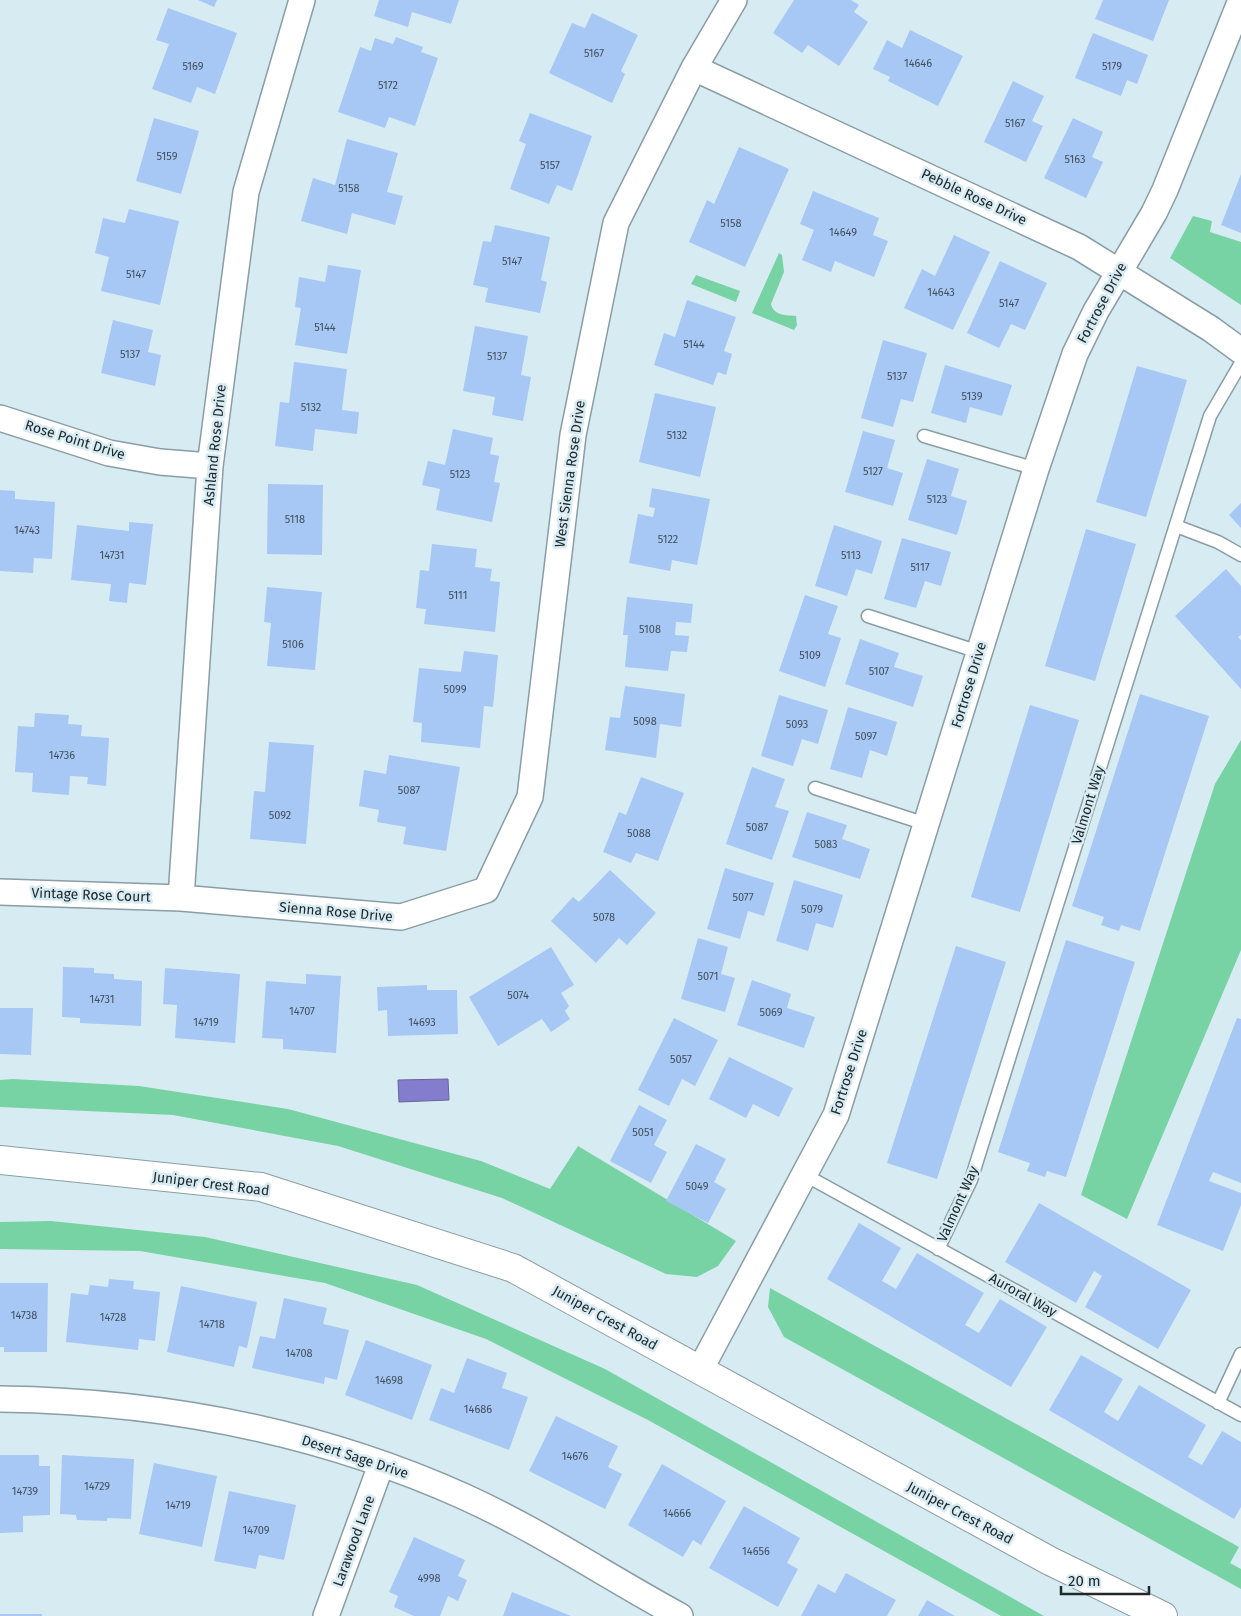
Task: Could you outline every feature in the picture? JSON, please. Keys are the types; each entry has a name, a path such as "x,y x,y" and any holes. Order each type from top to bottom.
{"street":[{"name":"Ashland Rose Drive","path":"181,898 210,466 246,192 302,0"},
{"name":"West Sienna Rose Drive","path":"486,890 530,798 572,435 616,224 694,68 734,0"},
{"name":"Fortrose Drive","path":"700,1370 827,1135 842,1096 1036,469 1075,354 1119,270 1154,213 1165,190 1241,0"},
{"name":"Pebble Rose Drive","path":"694,68 1079,247 1212,329 1241,351"},
{"name":"Rose Point Drive","path":"0,418 109,453 160,462 210,466"},
{"name":"Sienna Rose Drive","path":"181,898 401,917 486,890"},
{"name":"Vintage Rose Court","path":"0,892 181,898"},
{"name":"Juniper Crest Road","path":"0,1160 261,1187 513,1268 1050,1561 1163,1616"},
{"name":"Desert Sage Drive","path":"0,1399 106,1404 215,1418 271,1430 381,1465 465,1497 509,1518 642,1607 680,1616"},
{"name":"Larawood Lane","path":"326,1616 381,1465"}],"lane":[{"name":"Valmont Way","path":"938,1249 971,1180 1210,416 1241,363"},
{"path":"924,436 1036,469"},
{"path":"1176,526 1218,542 1241,555"},
{"path":"868,616 979,652"},
{"path":"815,788 926,824"},
{"name":"Auroral Way","path":"805,1175 1241,1415"},
{"path":"1218,1403 1241,1354"}],"green space":[{"path":"1193,216 1212,221 1210,232 1241,242 1241,305 1170,258"},
{"path":"779,253 782,255 784,272 771,304 778,313 796,316 797,325 794,330 752,313"},
{"path":"696,275 740,291 736,302 691,284"},
{"path":"1241,740 1241,950 1127,1219 1081,1195 1215,784"},
{"path":"13,1079 139,1086 288,1109 481,1161 550,1189 578,1146 736,1241 718,1266 697,1277 666,1274 502,1198 338,1146 173,1115 0,1107 0,1080"},
{"path":"51,1221 205,1237 417,1285 605,1369 1044,1616 1001,1616 648,1420 486,1339 325,1283 140,1251 0,1249 0,1222"},
{"path":"770,1288 1239,1547 1230,1563 1241,1569 1241,1589 784,1337 768,1307"}],"shaded area":[{"path":"448,1079 449,1100 399,1102 398,1080"}],"building":[{"path":"198,0 217,0 214,7"},
{"path":"379,0 459,0 451,24 412,12 408,27 374,16"},
{"path":"794,0 851,0 859,5 854,12 868,22 839,66 808,45 802,53 773,33"},
{"path":"1103,0 1169,0 1153,41 1095,19"},
{"path":"168,8 237,33 215,94 197,87 191,103 152,89 169,44 156,40"},
{"path":"592,13 638,35 621,71 625,74 612,103 549,73 572,23 585,28"},
{"path":"910,30 963,56 938,106 888,81 890,77 873,69 887,40 902,48"},
{"path":"1093,33 1148,55 1137,84 1127,80 1121,96 1075,78"},
{"path":"396,37 423,47 421,52 438,58 415,126 389,117 385,128 338,112 360,47 371,51 375,38 393,44"},
{"path":"1013,81 1044,96 1032,121 1043,126 1026,162 984,142"},
{"path":"530,113 592,136 572,191 557,185 549,204 510,189 526,144 519,141"},
{"path":"154,118 199,131 181,194 136,181"},
{"path":"1073,118 1103,132 1092,157 1103,162 1086,198 1044,178"},
{"path":"347,139 398,153 387,192 403,196 395,225 352,213 347,234 301,221 313,178 335,185"},
{"path":"739,147 789,169 745,267 689,242 707,200 714,204"},
{"path":"1241,174 1241,233 1221,225"},
{"path":"813,191 879,218 873,235 888,241 874,277 835,261 831,272 802,260 814,230 800,224"},
{"path":"129,209 179,221 160,305 101,291 109,257 95,253 103,218 125,223"},
{"path":"495,225 550,237 541,280 547,282 540,313 485,302 488,288 473,285 483,241 491,242"},
{"path":"954,235 990,252 953,330 904,308 922,269 935,276"},
{"path":"1000,261 1047,283 1025,330 1011,324 999,348 967,333"},
{"path":"328,265 361,270 347,354 295,345 301,308 295,307 299,277 325,282"},
{"path":"687,300 736,317 724,351 732,354 726,375 718,372 713,385 654,365 664,333 675,337"},
{"path":"113,320 153,330 148,352 161,355 155,386 101,373"},
{"path":"475,326 528,336 521,375 531,377 523,421 492,415 495,397 463,391"},
{"path":"883,340 927,353 913,402 901,399 893,427 861,418"},
{"path":"294,362 347,369 342,410 359,412 357,434 315,429 313,451 275,446 280,402 289,403"},
{"path":"945,365 1012,385 1002,416 970,407 966,423 931,413"},
{"path":"1137,366 1187,380 1146,517 1096,502"},
{"path":"655,393 716,407 700,477 639,462"},
{"path":"453,429 493,438 490,454 499,456 494,482 500,483 492,522 436,510 440,489 422,485 428,461 445,465"},
{"path":"863,431 895,440 887,468 903,473 893,506 845,492"},
{"path":"927,459 959,469 951,496 967,501 957,535 908,520"},
{"path":"268,484 323,485 322,555 267,554"},
{"path":"652,488 710,499 697,565 672,560 670,571 629,563 638,514 653,517 655,508 649,507"},
{"path":"0,490 15,491 15,499 55,502 52,559 34,558 33,573 0,571"},
{"path":"1241,503 1241,528 1229,515"},
{"path":"129,522 153,524 146,585 129,583 127,603 109,601 111,584 71,580 77,525 129,531"},
{"path":"834,525 882,541 872,574 856,569 847,596 815,586"},
{"path":"1086,529 1136,544 1095,681 1045,666"},
{"path":"902,538 951,552 941,586 925,581 916,608 884,599"},
{"path":"432,544 477,549 475,567 492,569 490,581 500,582 495,632 424,624 426,609 416,608 420,570 429,571"},
{"path":"1226,569 1241,586 1241,635 1238,637 1241,640 1241,689 1175,616"},
{"path":"267,587 322,592 315,670 267,666 271,623 264,622"},
{"path":"805,595 838,606 828,634 841,638 825,687 779,671"},
{"path":"627,597 693,604 691,623 676,622 675,635 689,636 687,652 671,651 668,671 625,667 628,635 623,635"},
{"path":"860,639 899,653 894,667 923,676 913,707 845,684"},
{"path":"464,651 498,655 493,707 484,706 480,748 421,742 422,723 413,722 419,668 461,672"},
{"path":"625,686 685,694 681,727 660,724 656,758 605,750 610,717 620,718"},
{"path":"1140,694 1209,716 1140,931 1121,925 1119,931 1101,925 1104,917 1072,906"},
{"path":"779,695 828,710 818,744 802,739 793,766 761,756"},
{"path":"1030,705 1079,720 1020,912 971,897"},
{"path":"848,707 897,722 887,756 870,750 862,778 830,769"},
{"path":"35,713 69,715 68,724 82,725 81,736 109,738 106,786 87,784 88,777 70,776 69,795 32,792 33,773 15,772 18,726 34,727"},
{"path":"269,742 314,745 306,844 250,839 254,791 265,792"},
{"path":"389,755 460,767 446,851 403,844 406,827 377,822 379,810 359,806 364,770 386,774"},
{"path":"752,767 785,779 775,807 789,811 772,860 726,844"},
{"path":"641,777 684,793 658,861 636,853 631,863 603,852 619,812 626,815"},
{"path":"807,812 847,825 842,839 870,849 860,879 792,857"},
{"path":"725,868 774,883 764,916 748,911 740,939 707,929"},
{"path":"610,870 656,913 627,945 619,938 596,963 551,921 573,897 579,902"},
{"path":"794,880 843,895 833,928 816,923 808,951 776,941"},
{"path":"698,938 728,947 721,974 735,978 725,1012 681,999"},
{"path":"1066,940 1135,962 1066,1177 1047,1171 1045,1177 1027,1171 1030,1163 998,1152"},
{"path":"956,946 1006,962 937,1179 887,1163"},
{"path":"551,947 574,985 561,993 569,1006 565,1011 570,1019 551,1032 542,1019 498,1046 469,997"},
{"path":"63,967 94,968 94,973 114,974 114,979 142,981 141,1026 80,1023 80,1018 62,1017"},
{"path":"165,968 240,974 235,1043 175,1038 177,1005 163,1004"},
{"path":"306,974 341,976 336,1053 283,1049 283,1039 262,1038 266,981 306,984"},
{"path":"752,980 791,994 787,1008 815,1017 804,1048 737,1025"},
{"path":"427,985 427,990 457,990 458,1034 388,1036 387,1010 378,1011 377,987"},
{"path":"0,1008 33,1008 31,1055 0,1054"},
{"path":"674,1018 718,1040 695,1086 682,1079 669,1106 638,1090"},
{"path":"1237,1018 1241,1019 1241,1183 1213,1172 1209,1181 1241,1193 1241,1205 1223,1251 1157,1225"},
{"path":"729,1057 793,1088 779,1117 753,1104 746,1118 709,1099"},
{"path":"639,1105 667,1120 654,1145 667,1152 651,1183 610,1161"},
{"path":"696,1144 726,1159 714,1182 726,1189 708,1223 666,1201"},
{"path":"1039,1203 1191,1290 1158,1349 1085,1307 1102,1276 1094,1271 1076,1303 1005,1262"},
{"path":"859,1223 901,1248 882,1281 896,1289 917,1253 984,1293 965,1325 979,1333 1000,1299 1047,1327 1011,1387 827,1279"},
{"path":"109,1279 134,1281 133,1289 160,1292 155,1341 139,1339 138,1350 66,1342 71,1293 88,1295 90,1285 108,1287"},
{"path":"0,1283 48,1283 47,1352 4,1352 4,1347 0,1347"},
{"path":"181,1286 257,1302 247,1348 239,1346 234,1367 167,1352"},
{"path":"284,1298 327,1308 323,1324 349,1330 337,1380 325,1377 324,1384 252,1368 260,1336 275,1339"},
{"path":"366,1340 432,1365 412,1420 345,1395"},
{"path":"1081,1355 1123,1379 1104,1412 1118,1421 1139,1385 1206,1425 1188,1457 1202,1465 1222,1431 1241,1442 1241,1507 1234,1519 1049,1410"},
{"path":"467,1358 507,1373 502,1388 528,1397 509,1450 429,1420 441,1388 454,1393"},
{"path":"556,1416 618,1446 608,1467 622,1474 605,1509 529,1471"},
{"path":"0,1455 39,1455 39,1466 50,1466 50,1515 23,1516 23,1532 0,1533"},
{"path":"62,1455 134,1459 131,1519 107,1518 107,1521 77,1520 76,1515 60,1514"},
{"path":"154,1463 217,1476 202,1547 139,1534"},
{"path":"662,1464 726,1501 701,1545 693,1540 683,1557 628,1525"},
{"path":"229,1491 296,1505 284,1560 259,1555 256,1569 214,1561"},
{"path":"744,1506 800,1538 787,1563 798,1569 778,1607 709,1568"},
{"path":"414,1537 465,1560 458,1576 467,1580 458,1601 448,1596 440,1616 414,1616 394,1607 398,1596 389,1592"},
{"path":"846,1573 896,1600 887,1616 801,1616 818,1584 835,1593"},
{"path":"512,1592 571,1616 503,1616"},
{"path":"927,1600 955,1616 918,1616"},
{"path":"0,1614 42,1614 42,1616 0,1616"}]}
